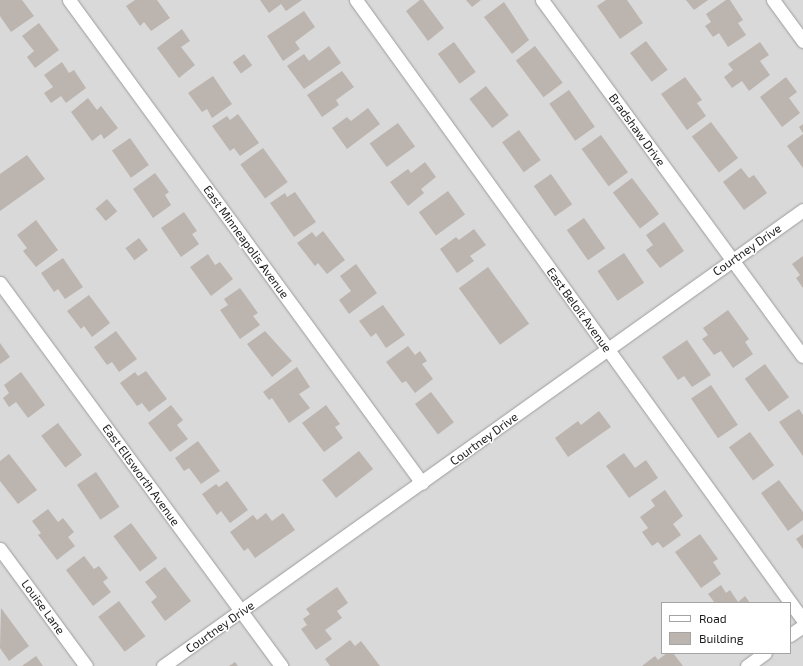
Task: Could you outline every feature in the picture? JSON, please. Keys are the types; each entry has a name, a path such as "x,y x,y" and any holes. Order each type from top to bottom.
{"street":[{"name":"East Minneapolis Avenue","path":"69,0 422,483"},
{"name":"East Beloit Avenue","path":"356,0 790,602"},
{"name":"Bradshaw Drive","path":"542,0 803,356"},
{"path":"773,0 803,41"},
{"name":"Courtney Drive","path":"163,666 242,612 803,210"},
{"name":"East Ellsworth Avenue","path":"0,283 282,666"},
{"name":"Louise Lane","path":"0,549 86,666"},
{"name":"East Beloit Avenue","path":"791,603 803,620"},
{"path":"791,634 803,626"},
{"path":"747,666 764,654"}],"shaded area":[{"path":"0,0 803,0 803,666 0,666"}],"building":[{"path":"0,0 22,0 34,16 11,32 0,16"},
{"path":"135,0 157,0 170,18 151,31 144,22 140,26 126,6"},
{"path":"260,0 302,0 286,11 281,4 269,13"},
{"path":"420,0 423,0 444,28 428,41 406,11"},
{"path":"466,0 481,0 472,7"},
{"path":"606,0 627,0 643,23 620,39 597,6"},
{"path":"686,0 708,0 694,10"},
{"path":"726,0 730,0 743,20 738,23 746,35 728,47 719,33 713,37 705,26 711,22 706,14"},
{"path":"504,2 529,40 512,54 484,17"},
{"path":"304,11 315,27 295,42 300,49 283,61 267,36"},
{"path":"39,23 59,50 35,68 27,57 34,51 22,36"},
{"path":"182,29 190,41 181,47 195,65 179,78 157,48"},
{"path":"646,41 668,70 652,82 630,53"},
{"path":"454,42 476,72 460,84 438,54"},
{"path":"760,42 769,55 760,61 770,75 749,91 742,81 732,88 724,77 733,70 728,64"},
{"path":"329,46 341,63 304,89 287,66 304,54 309,61"},
{"path":"535,46 563,83 544,97 516,60"},
{"path":"244,54 252,65 241,74 233,62"},
{"path":"62,62 69,73 74,70 86,88 66,103 61,96 51,103 44,93 53,87 44,75"},
{"path":"342,71 354,87 336,100 339,105 322,117 307,95"},
{"path":"213,76 232,104 212,118 207,109 202,112 188,93"},
{"path":"685,77 702,100 697,103 706,116 687,130 661,94"},
{"path":"786,77 797,92 789,98 800,113 782,127 760,97"},
{"path":"486,86 509,115 492,128 469,99"},
{"path":"569,90 595,127 575,141 549,104"},
{"path":"88,98 97,110 101,106 118,128 104,139 101,134 92,141 71,112"},
{"path":"368,108 380,124 347,149 332,128 347,117 351,121"},
{"path":"238,114 259,143 240,156 234,148 230,151 212,126 227,116 230,120"},
{"path":"711,122 738,158 719,172 692,136"},
{"path":"398,123 415,146 387,167 370,144"},
{"path":"803,124 803,133 799,127"},
{"path":"519,130 541,160 524,172 502,142"},
{"path":"803,134 803,168 787,146"},
{"path":"601,135 628,172 609,186 582,149"},
{"path":"130,138 149,165 131,178 112,151"},
{"path":"263,148 288,182 265,198 240,164"},
{"path":"27,155 45,179 0,211 0,174"},
{"path":"425,162 436,177 421,189 424,193 408,206 390,182 408,169 411,173"},
{"path":"741,168 749,178 754,175 767,193 744,210 723,182"},
{"path":"155,173 169,192 165,195 171,205 153,218 133,189"},
{"path":"551,174 572,204 555,216 534,186"},
{"path":"632,178 659,214 640,228 613,192"},
{"path":"448,191 465,214 436,236 419,212"},
{"path":"295,192 316,222 294,237 270,203 285,193 287,197"},
{"path":"107,199 117,211 106,221 96,209"},
{"path":"184,212 197,231 192,234 199,244 181,257 161,228"},
{"path":"584,218 605,248 588,260 567,230"},
{"path":"36,220 58,250 36,267 23,251 27,248 17,235"},
{"path":"664,222 684,251 660,268 646,250 653,245 646,235"},
{"path":"474,229 486,245 470,256 474,261 457,273 440,249 456,237 459,240"},
{"path":"323,231 345,260 327,274 318,263 315,266 297,243 312,232 316,237"},
{"path":"139,238 148,250 134,260 125,248"},
{"path":"624,253 644,283 618,301 597,271"},
{"path":"208,254 215,265 220,262 233,279 211,296 190,267"},
{"path":"803,256 803,288 796,278 800,275 792,264"},
{"path":"63,258 83,287 65,299 58,289 54,292 41,273"},
{"path":"356,264 377,293 349,314 339,300 351,291 340,276"},
{"path":"488,267 529,324 500,345 459,288"},
{"path":"240,288 258,313 253,316 260,325 240,339 220,310 228,305 224,299"},
{"path":"89,295 110,323 92,337 84,326 81,329 67,311"},
{"path":"383,305 405,335 386,348 376,333 371,337 359,321"},
{"path":"728,310 749,339 745,342 753,354 733,368 721,351 714,355 702,339 708,335 703,328"},
{"path":"116,331 137,359 119,372 112,362 107,365 94,347"},
{"path":"265,331 292,361 272,377 247,344"},
{"path":"687,340 711,375 692,387 684,376 678,380 662,357"},
{"path":"0,343 10,357 0,364"},
{"path":"408,346 415,355 420,351 427,361 422,364 433,379 415,393 406,381 402,383 386,362"},
{"path":"765,364 789,397 769,412 745,379"},
{"path":"297,367 310,387 299,394 310,408 289,423 272,398 269,400 263,392"},
{"path":"146,371 167,399 149,412 142,403 137,406 120,383 135,372 138,376"},
{"path":"21,372 45,405 28,418 16,402 9,407 3,398 9,393 4,385"},
{"path":"711,385 738,425 718,438 691,398"},
{"path":"431,392 454,422 438,434 415,404"},
{"path":"171,405 183,420 177,425 188,439 170,452 148,423"},
{"path":"326,405 340,424 335,427 343,438 324,452 302,423"},
{"path":"799,409 803,415 803,456 779,422"},
{"path":"599,411 611,427 568,457 555,438 578,421 581,425"},
{"path":"58,423 82,455 65,468 41,436"},
{"path":"750,432 774,465 753,480 729,447"},
{"path":"198,441 220,471 201,484 189,468 184,471 175,458"},
{"path":"359,451 373,469 336,498 322,480"},
{"path":"624,453 635,468 646,460 658,478 629,498 606,466"},
{"path":"9,454 37,490 18,504 0,481 0,461"},
{"path":"96,472 119,507 100,520 77,485"},
{"path":"779,480 803,512 803,520 788,531 761,493"},
{"path":"227,481 248,510 230,523 221,511 217,515 202,494 216,484 219,487"},
{"path":"665,490 683,516 673,524 681,535 663,548 658,542 652,546 642,532 648,528 640,517 655,506 651,500"},
{"path":"48,509 58,522 63,518 74,532 68,537 75,546 57,560 38,535 41,533 32,521"},
{"path":"266,513 272,521 283,513 295,530 255,558 248,548 244,551 230,532 253,515 257,520"},
{"path":"131,523 157,558 140,571 113,536"},
{"path":"700,534 718,559 713,562 721,574 701,588 675,552"},
{"path":"803,534 803,549 796,539"},
{"path":"84,556 94,569 99,566 108,578 103,582 111,592 93,606 66,570"},
{"path":"165,567 191,601 165,621 151,602 157,597 145,582"},
{"path":"721,585 726,593 730,590 738,602 714,602 708,594"},
{"path":"337,587 348,603 337,611 342,618 325,630 332,639 316,650 301,629 307,625 303,619 310,614 306,609"},
{"path":"745,596 749,602 738,602"},
{"path":"119,601 145,636 125,652 98,617"},
{"path":"1,608 29,646 9,661 0,648"},
{"path":"350,640 355,646 361,641 380,666 330,666 325,659"},
{"path":"666,654 674,654 683,666 642,666 655,656 658,660"},
{"path":"36,656 43,666 22,666"},
{"path":"235,662 238,666 229,666"}]}
